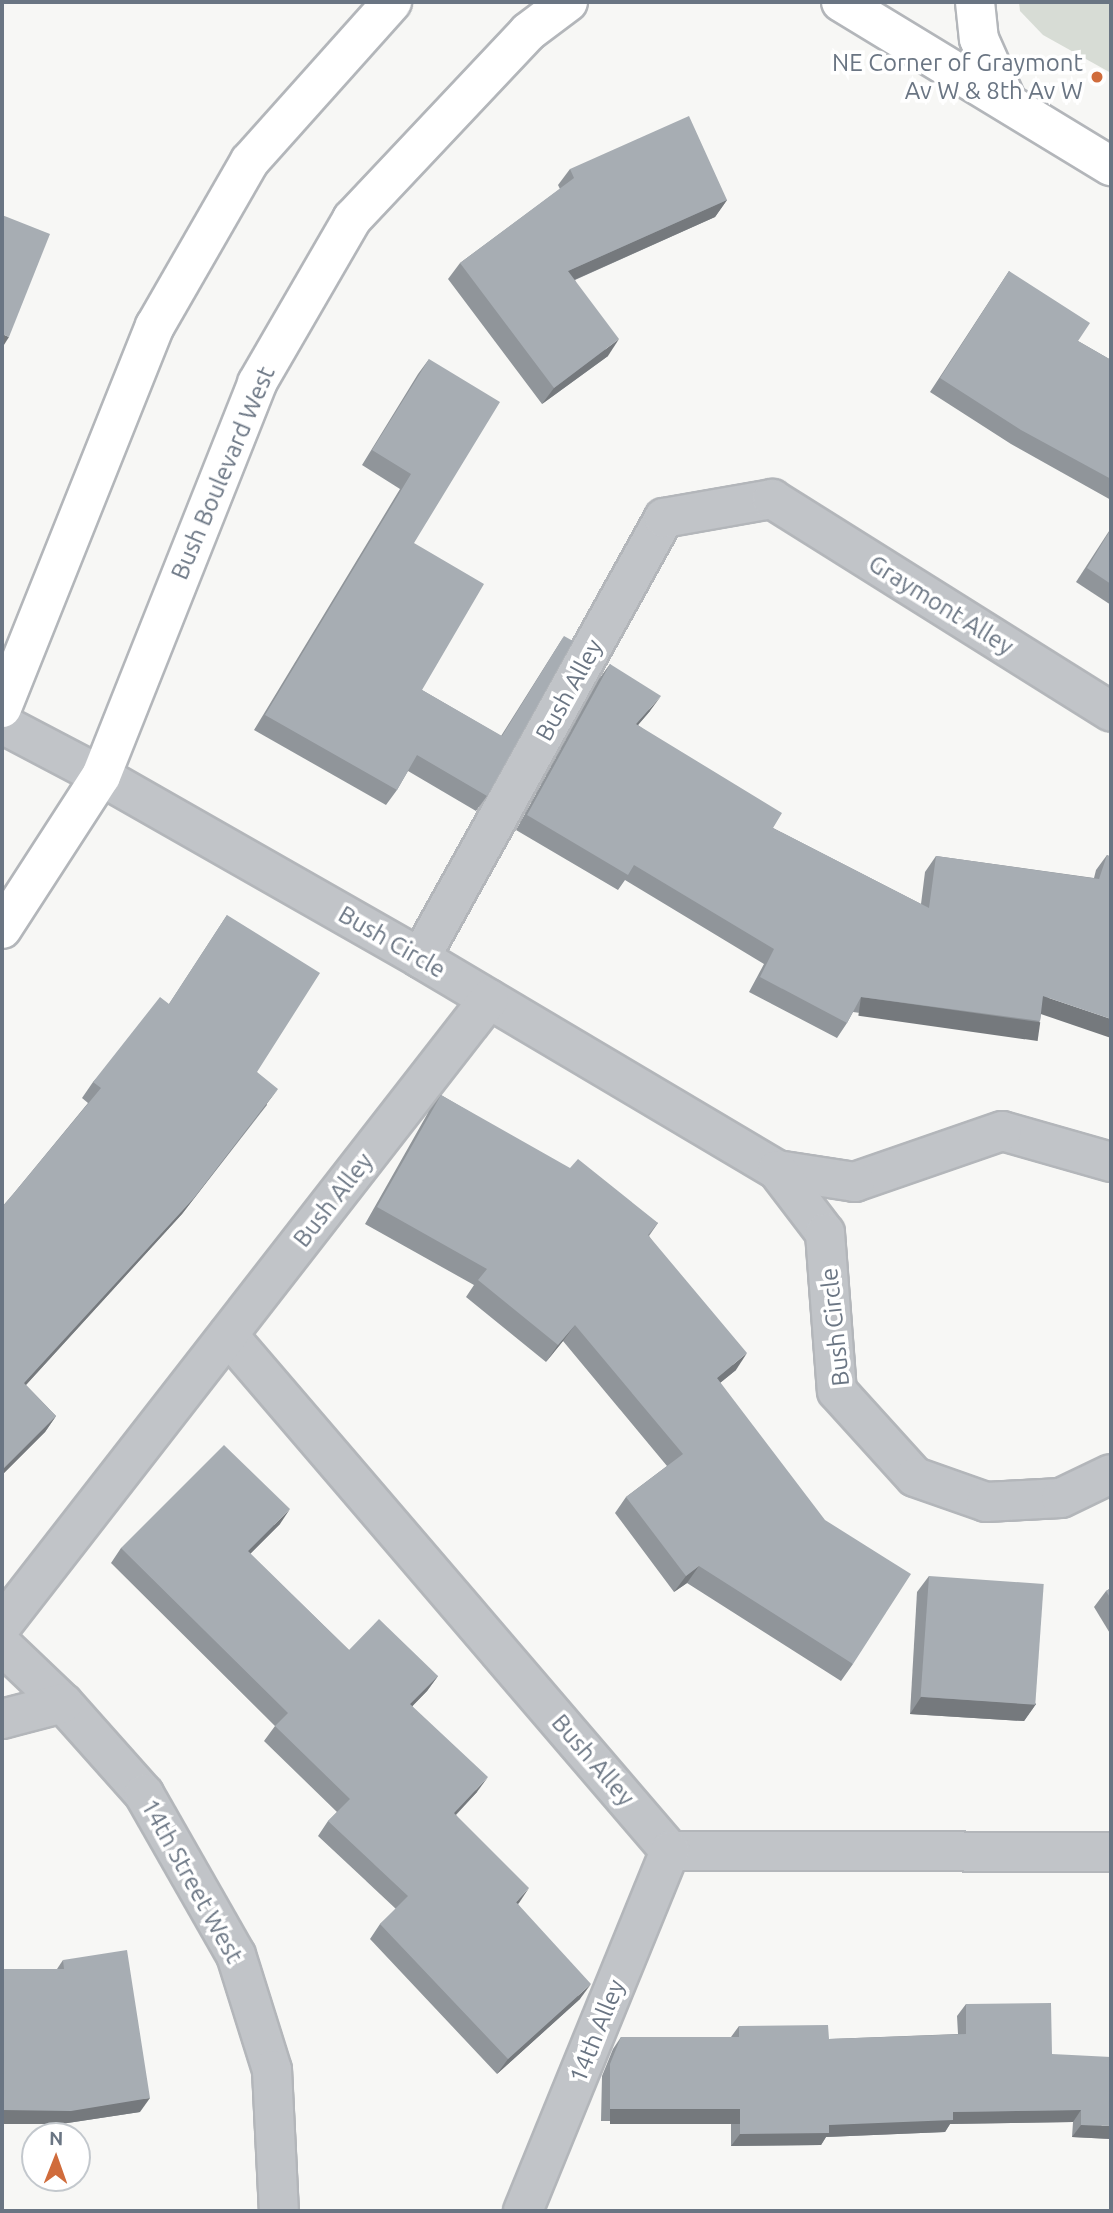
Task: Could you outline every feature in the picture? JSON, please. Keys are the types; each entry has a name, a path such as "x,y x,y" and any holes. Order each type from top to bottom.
{"main road":[{"path":"2,708 155,326 250,161 392,2"},
{"name":"Bush Boulevard West","path":"2,929 101,776 257,383 352,219 528,32 568,2"},
{"path":"841,2 1111,166"},
{"path":"975,2 979,39 1007,102"}],"street":[{"name":"Graymont Alley","path":"772,499 1111,712"},
{"name":"Bush Alley","path":"420,958 664,518 772,499"},
{"name":"Bush Circle","path":"2,724 101,776 420,958 777,1170 855,1182 1002,1131 1111,1162"},
{"name":"Bush Alley","path":"2,1625 489,999"},
{"name":"Bush Circle","path":"777,1170 825,1233 837,1391 915,1477 986,1502 1061,1498 1111,1474"},
{"name":"Bush Alley","path":"228,1335 670,1851"},
{"name":"14th Street West","path":"2,1645 63,1703 144,1794 236,1955 272,2070 279,2211"},
{"path":"2,1719 63,1703"},
{"path":"670,1851 1111,1852"},
{"name":"14th Alley","path":"523,2211 670,1851"}],"shaded area":[{"path":"1019,2 1111,2 1111,73 1043,35 1020,11"}],"building":[{"path":"689,116 727,200 568,271 619,339 554,388 460,263 574,178 570,169"},
{"path":"2,215 50,234 9,337 2,334"},
{"path":"1009,271 1090,323 1078,341 1111,360 1111,479 1021,430 940,378"},
{"path":"429,359 500,402 414,543 484,584 422,690 502,736 564,636 573,641 487,796 417,755 397,790 265,715 411,474 372,450"},
{"path":"1111,529 1111,584 1087,568"},
{"path":"610,664 661,696 636,724 782,813 773,828 929,908 936,856 1099,879 1107,855 1111,857 1111,1019 1043,996 1040,1021 861,997 847,1023 760,977 774,949 634,865 628,875 527,815"},
{"path":"227,915 320,973 257,1072 278,1089 194,1198 24,1383 56,1416 2,1470 2,1207 101,1088 93,1082 160,997 169,1004"},
{"path":"441,1095 570,1168 578,1159 658,1223 648,1235 747,1353 717,1378 825,1520 911,1574 853,1664 699,1566 686,1576 626,1497 683,1454 575,1325 558,1345 478,1280 487,1269 377,1207"},
{"path":"224,1445 290,1509 248,1551 349,1650 379,1619 438,1676 410,1704 488,1777 454,1813 529,1888 516,1902 591,1984 508,2059 380,1924 408,1896 328,1821 350,1799 275,1726 288,1713 121,1548"},
{"path":"929,1576 1044,1584 1035,1705 921,1697"},
{"path":"127,1950 150,2098 71,2111 2,2110 2,1969 64,1969 63,1960"},
{"path":"1051,2003 1052,2054 1111,2057 1111,2126 1081,2125 1081,2110 953,2112 953,2120 829,2125 829,2133 740,2134 740,2109 610,2109 610,2064 621,2037 739,2037 739,2026 828,2025 829,2039 966,2034 966,2004"}],"place":[{"name":"NE Corner of Graymont Av W & 8th Av W","path":"1097,77"}]}
